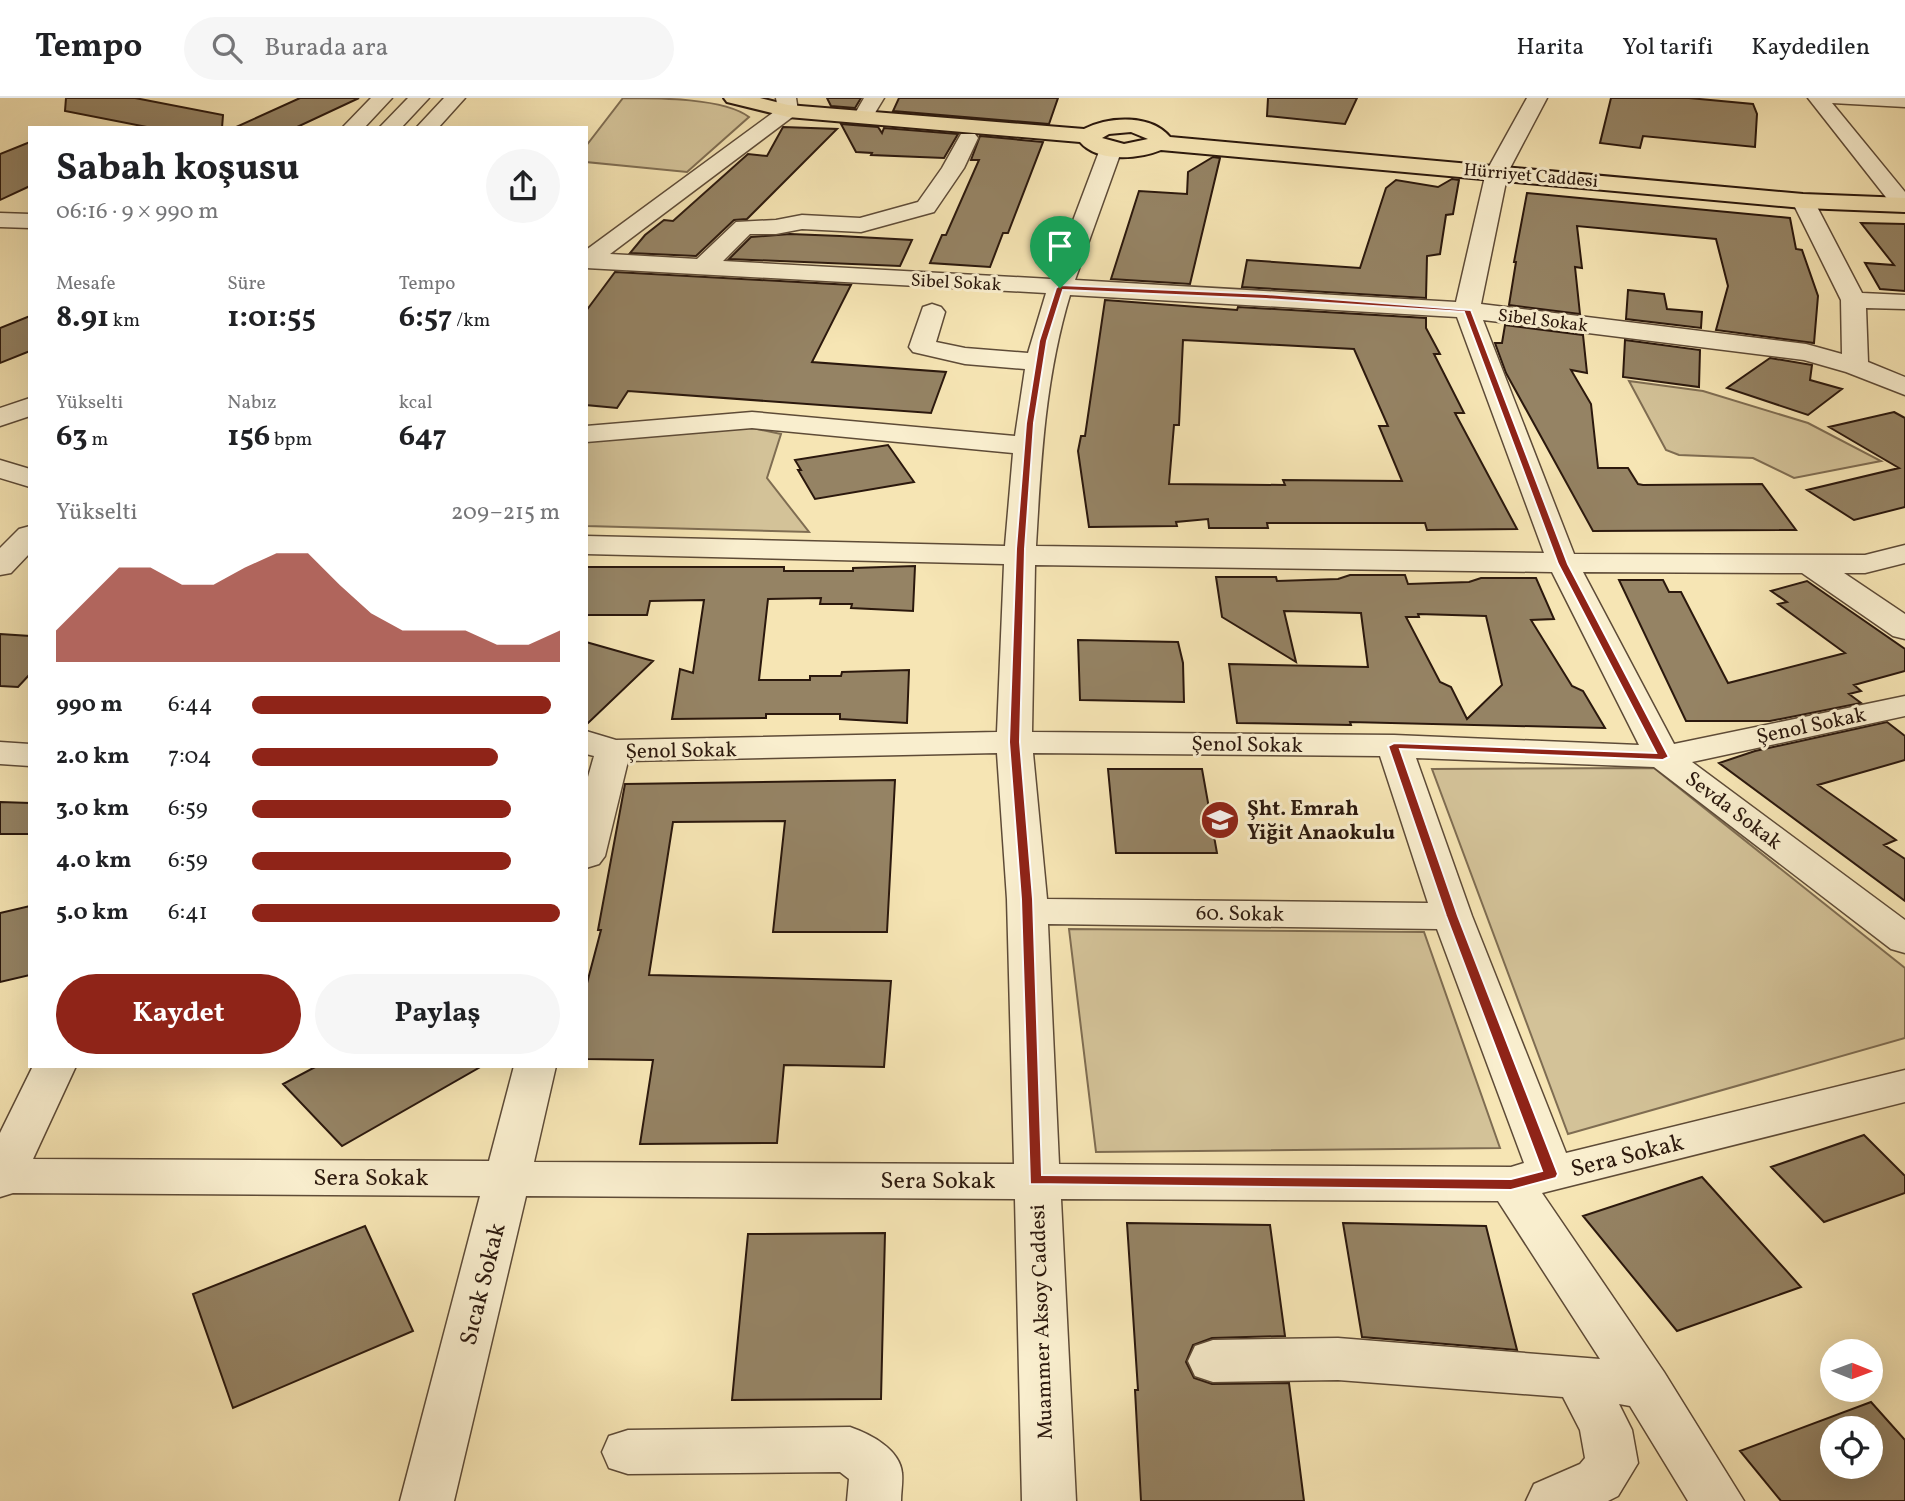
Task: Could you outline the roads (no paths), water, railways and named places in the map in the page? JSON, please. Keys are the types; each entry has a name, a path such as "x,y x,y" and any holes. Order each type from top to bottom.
{"main road":[{"path":"734,98 863,117 1111,137 1152,131 1160,139 1158,143 1134,150 1111,137"},
{"name":"Muammer Aksoy Caddesi","path":"1111,137 1147,107"},
{"name":"Hürriyet Caddesi","path":"1158,143 1803,201 1905,205"}],"street":[{"path":"354,126 382,98"},
{"path":"391,126 419,98"},
{"path":"428,126 455,98"},
{"path":"863,117 874,98"},
{"path":"1467,310 1497,172 1537,98"},
{"path":"1818,98 1905,205"},
{"path":"1837,98 1905,101"},
{"path":"588,259 787,104"},
{"name":"Muammer Aksoy Caddesi","path":"1049,1501 1027,911 1014,742 1021,557 1028,446 1043,341 1111,137"},
{"path":"703,267 744,227 775,227 802,222 861,225 926,208 953,168 968,138"},
{"path":"1803,201 1853,300 1855,366"},
{"path":"0,220 28,221"},
{"name":"Sibel Sokak","path":"588,261 1467,310 1806,352 1855,366 1905,387"},
{"path":"1853,300 1905,302"},
{"name":"Sevda Sokak","path":"1467,310 1563,564 1663,757 1905,940"},
{"path":"932,312 922,347 965,356 1040,362"},
{"path":"0,393 21,415 0,438"},
{"path":"588,434 752,420 1028,446"},
{"path":"0,469 28,477"},
{"path":"0,566 28,537"},
{"path":"588,545 1021,557 1563,564 1865,564 1905,554"},
{"path":"1810,564 1905,629"},
{"name":"Şenol Sokak","path":"599,747 1014,742 1394,746 1663,757 1905,706"},
{"path":"1394,746 1452,916 1531,1179 1646,1387 1717,1501"},
{"path":"588,839 599,747"},
{"path":"0,753 28,755"},
{"name":"60. Sokak","path":"1027,911 1452,916"},
{"path":"1,1178 53,1068"},
{"name":"Sıcak Sokak","path":"427,1501 535,1068"},
{"name":"Sera Sokak","path":"1,1178 1531,1179 1905,1086"},
{"path":"1213,1362 1338,1359 1579,1377 1646,1387"},
{"path":"1553,1501 1599,1480 1612,1462 1606,1430 1579,1377"},
{"path":"628,1452 850,1449 876,1470 874,1501"}],"place":[{"name":"Şht. Emrah Yiğit Anaokulu","path":"1220,820"}]}
